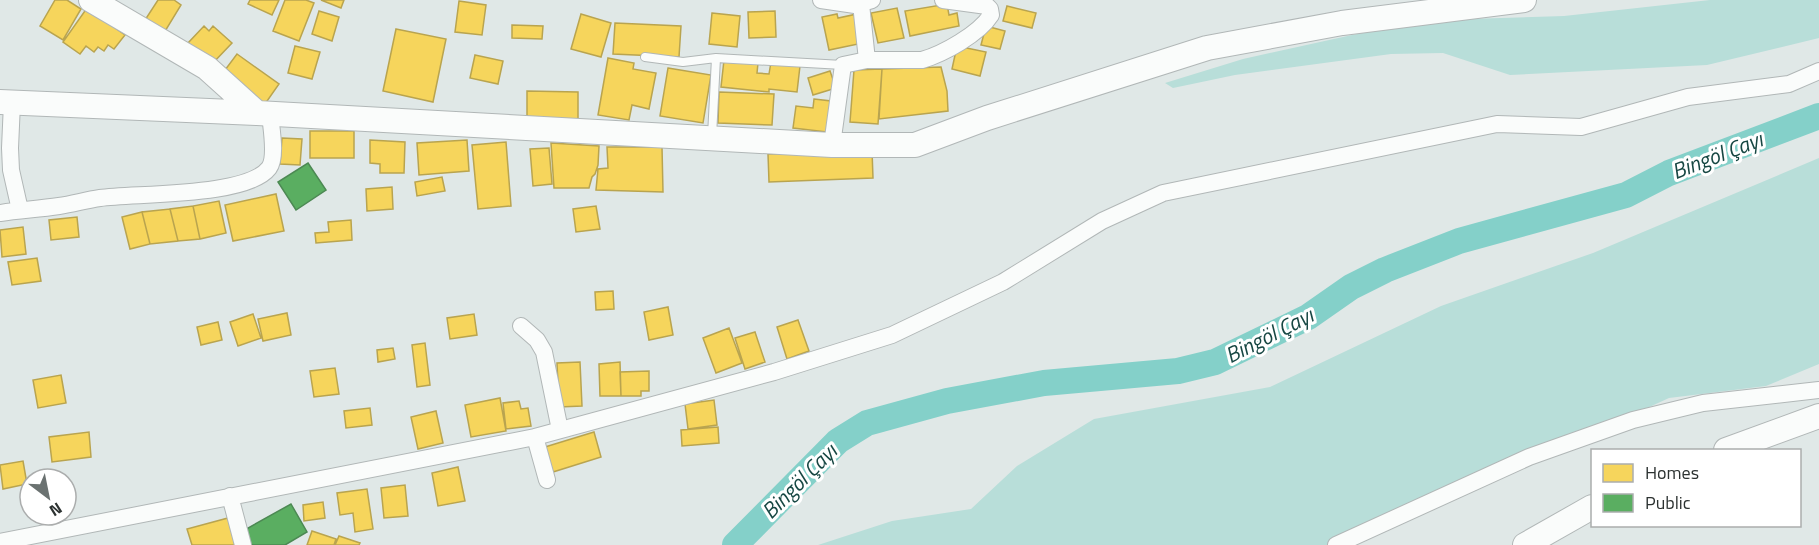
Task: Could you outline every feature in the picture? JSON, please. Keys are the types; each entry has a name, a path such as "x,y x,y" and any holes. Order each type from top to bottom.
{"main road":[{"path":"91,0 207,68 263,113"},
{"path":"6,103 263,113 832,145 915,145 987,117 1207,48 1342,23 1524,0"},
{"path":"1729,449 1819,416"},
{"path":"1525,545 1591,508"}],"street":[{"path":"821,0 848,4 866,2 867,60"},
{"path":"832,145 843,65 867,60 931,58 952,47 979,28 991,15 987,6 943,0"},
{"path":"0,542 535,437 774,372 892,335 1003,282 1102,220 1163,193 1497,124 1581,127 1688,97 1789,84 1819,70"},
{"path":"6,103 11,170 20,210"},
{"path":"0,213 59,206 100,198 205,190 237,184 258,176 269,168 273,156 263,113"},
{"path":"521,326 537,340 544,352 560,430"},
{"path":"1336,545 1529,457 1633,420 1703,403 1819,390"},
{"path":"535,437 547,480"},
{"path":"230,496 243,545"}],"lane":[{"path":"645,57 683,62 716,58 843,65"},
{"path":"712,138 716,58"}],"shaded area":[{"path":"1710,0 1819,0 1819,38 1707,65 1510,75 1443,53 1391,54 1235,75 1173,88 1165,83 1243,59 1434,20 1564,16"},
{"path":"1819,158 1819,364 1766,386 1669,398 1349,545 818,545 892,521 971,509 1017,466 1094,419 1270,387 1441,306 1593,253"}],"building: Homes":[{"path":"55,0 67,0 81,9 63,40 40,26"},
{"path":"158,0 174,0 181,5 164,33 145,20"},
{"path":"250,0 279,0 272,15 248,4"},
{"path":"285,0 306,0 314,3 299,41 273,31"},
{"path":"321,0 344,0 341,8"},
{"path":"459,1 486,5 482,35 455,32"},
{"path":"947,4 949,15 957,13 959,26 910,36 905,11"},
{"path":"1007,6 1036,13 1032,28 1003,21"},
{"path":"87,8 125,35 114,49 108,45 104,51 98,47 94,52 86,46 80,54 63,42"},
{"path":"897,8 904,38 878,43 871,13"},
{"path":"319,11 339,17 332,41 312,34"},
{"path":"775,11 776,37 749,38 748,12"},
{"path":"712,13 740,16 737,47 709,44"},
{"path":"581,14 611,23 601,57 571,49"},
{"path":"837,14 838,18 857,14 863,43 829,50 822,17"},
{"path":"615,23 681,26 679,57 613,54"},
{"path":"512,25 543,26 542,39 512,38"},
{"path":"204,26 209,31 213,26 232,43 212,64 188,43"},
{"path":"986,26 1005,31 1000,49 981,45"},
{"path":"396,29 446,39 433,102 383,91"},
{"path":"295,46 320,52 312,79 288,73"},
{"path":"957,46 986,52 980,76 952,69"},
{"path":"237,54 279,84 265,104 222,74"},
{"path":"475,55 503,61 498,84 470,78"},
{"path":"608,58 634,63 633,69 656,73 649,109 632,105 629,120 598,115"},
{"path":"724,60 758,63 757,73 769,74 771,62 800,66 797,92 769,89 769,92 721,87"},
{"path":"941,67 947,91 948,111 879,119 882,69"},
{"path":"668,68 711,75 703,123 660,116"},
{"path":"882,69 878,124 850,122 854,70"},
{"path":"830,71 836,88 813,95 808,78"},
{"path":"527,91 578,92 578,119 527,118"},
{"path":"719,92 774,94 772,125 718,123"},
{"path":"814,99 831,101 827,132 793,128 796,106 813,108"},
{"path":"310,131 354,131 354,158 310,158"},
{"path":"282,138 302,139 300,165 280,164"},
{"path":"370,140 405,142 404,173 380,173 380,164 370,163"},
{"path":"467,140 469,171 419,175 417,143"},
{"path":"506,142 511,206 478,209 472,145"},
{"path":"551,143 599,146 598,165 589,188 554,188"},
{"path":"607,147 662,147 663,192 596,190 598,169 608,168"},
{"path":"549,148 552,184 533,186 530,149"},
{"path":"872,150 873,178 769,182 768,154"},
{"path":"442,177 445,191 417,196 415,182"},
{"path":"392,187 393,209 367,211 366,189"},
{"path":"276,194 284,231 233,241 225,205"},
{"path":"219,201 226,233 200,239 193,206"},
{"path":"193,206 200,239 178,241 170,209"},
{"path":"596,206 600,229 576,232 573,209"},
{"path":"170,209 178,241 150,244 142,212"},
{"path":"142,212 150,244 130,249 122,217"},
{"path":"77,217 79,237 51,240 49,220"},
{"path":"351,220 352,240 316,243 315,233 329,232 328,222"},
{"path":"23,227 26,254 2,257 0,230"},
{"path":"37,258 41,281 12,285 8,262"},
{"path":"613,291 614,309 596,310 595,292"},
{"path":"668,307 673,335 649,340 644,312"},
{"path":"287,313 291,335 263,341 258,319"},
{"path":"253,314 261,338 238,346 230,322"},
{"path":"474,314 477,335 450,339 447,318"},
{"path":"798,320 809,351 787,359 777,327"},
{"path":"218,322 222,340 201,345 197,327"},
{"path":"729,328 742,363 716,373 703,338"},
{"path":"755,332 765,362 745,369 735,338"},
{"path":"425,343 430,385 417,387 412,345"},
{"path":"393,348 395,359 378,362 377,350"},
{"path":"580,362 582,406 559,407 557,363"},
{"path":"620,362 621,396 600,396 599,364"},
{"path":"335,368 339,394 314,397 310,371"},
{"path":"649,371 649,391 641,391 641,396 621,396 620,372"},
{"path":"61,375 66,403 38,408 33,380"},
{"path":"500,398 506,431 471,437 465,405"},
{"path":"714,400 717,425 688,429 685,404"},
{"path":"519,401 521,409 528,408 531,426 506,429 503,403"},
{"path":"370,408 372,425 346,428 344,411"},
{"path":"436,411 443,443 418,449 411,417"},
{"path":"718,427 719,443 682,446 681,430"},
{"path":"89,432 91,457 52,462 49,437"},
{"path":"594,432 601,457 553,472 545,447"},
{"path":"23,461 24,467 18,467 18,486 3,489 0,465"},
{"path":"458,467 465,501 438,506 432,473"},
{"path":"405,485 408,516 384,518 381,488"},
{"path":"367,489 373,529 355,532 353,513 340,515 337,493"},
{"path":"323,502 325,518 304,521 303,505"},
{"path":"228,518 235,545 192,545 187,529"},
{"path":"312,531 336,539 334,545 307,545"},
{"path":"339,536 360,543 359,545 335,545"}],"building: Public":[{"path":"308,163 326,190 296,210 278,182"},
{"path":"291,504 307,532 285,545 249,545 241,532"}],"waterway":[{"name":"Bingöl Çayı","path":"735,545 838,441 867,423 947,401 1044,383 1178,371 1215,362 1308,317 1351,287 1385,270 1459,241 1626,195 1669,173 1819,116"}]}
